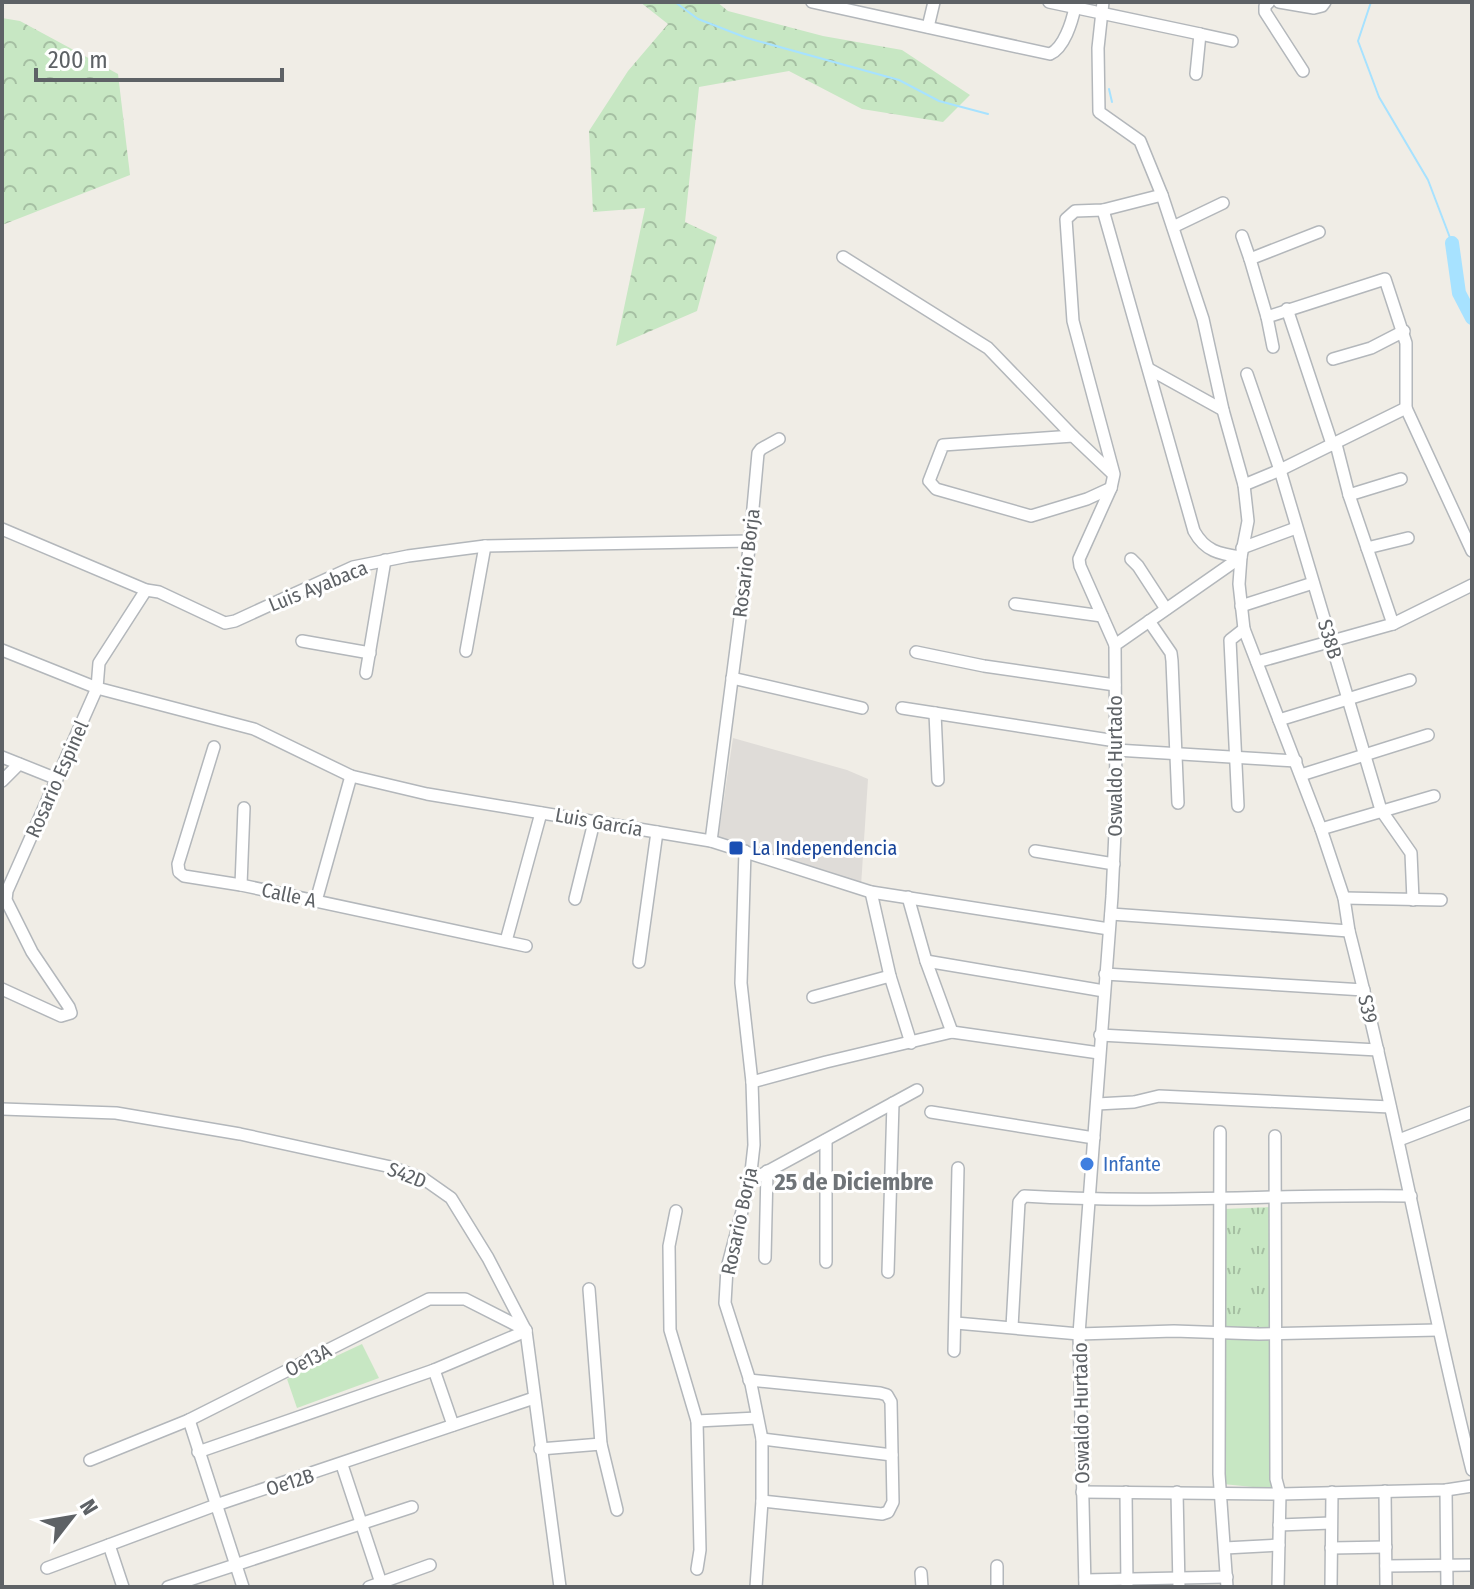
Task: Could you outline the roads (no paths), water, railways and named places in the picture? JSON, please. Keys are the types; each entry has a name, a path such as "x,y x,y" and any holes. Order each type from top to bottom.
{"street":[{"path":"812,2 1050,54 1056,51 1075,7"},
{"path":"928,27 934,2"},
{"path":"1049,2 1075,7 1102,7 1232,41"},
{"path":"1269,2 1265,12 1303,71"},
{"path":"1279,2 1314,8 1325,2"},
{"path":"1102,7 1098,48 1099,112 1140,141 1162,195 1203,319 1223,410 1244,485 1248,521 1242,552"},
{"path":"1196,74 1200,34"},
{"path":"1162,195 1103,210 1075,211 1066,219 1073,321 1114,474 1111,488 1079,559 1115,645 1242,552 1296,528"},
{"path":"1173,227 1223,203"},
{"path":"1103,210 1194,531 1206,548 1220,554 1242,552"},
{"path":"1250,259 1319,232"},
{"path":"1242,236 1273,347"},
{"path":"843,257 988,348 1114,474"},
{"path":"1267,317 1385,279 1404,331 1406,408 1472,551"},
{"path":"1287,309 1332,444 1337,448 1349,495 1393,624"},
{"path":"1333,359 1371,348 1404,331"},
{"path":"1149,369 1223,410"},
{"name":"S38B","path":"1247,374 1280,470 1381,810 1410,850 1413,900"},
{"path":"1244,485 1406,408"},
{"path":"1073,436 943,445 929,481 936,489 1031,516 1087,499 1111,488"},
{"name":"Rosario Borja","path":"711,841 750,541 758,453 779,439"},
{"path":"1349,495 1401,479"},
{"name":"Luis Ayabaca","path":"2,529 146,590 159,592 225,623 353,567 385,560 485,546 750,541"},
{"path":"1367,548 1408,538"},
{"path":"466,651 485,546"},
{"name":"S39","path":"1242,552 1241,606 1244,629 1296,761 1344,898 1438,1330 1472,1470"},
{"path":"1131,559 1166,609"},
{"path":"366,673 385,560"},
{"path":"1241,606 1313,583"},
{"path":"1257,662 1393,624 1472,585"},
{"path":"97,688 99,663 146,590"},
{"path":"1015,604 1102,616"},
{"path":"1149,621 1171,653 1178,803"},
{"path":"1238,806 1230,640 1244,629"},
{"path":"302,641 370,653"},
{"name":"Oswaldo Hurtado","path":"1085,1584 1079,1334 1114,864 1115,645"},
{"name":"Luis García","path":"2,650 97,688 254,729 351,776 427,794 711,841 871,892 1109,929"},
{"path":"916,652 984,666 1115,685"},
{"path":"732,678 862,708"},
{"path":"1279,720 1410,680"},
{"name":"Rosario Espinel","path":"2,989 61,1016 71,1013 26,942 6,900 7,891 97,688"},
{"path":"902,708 1175,754 1296,761"},
{"path":"935,713 938,780"},
{"path":"1301,775 1428,735"},
{"name":"Calle A","path":"214,747 178,870 184,876 241,885 526,946"},
{"path":"2,757 57,779"},
{"path":"2,781 19,764"},
{"path":"316,901 351,776"},
{"path":"1321,829 1434,796"},
{"path":"241,885 244,808"},
{"path":"506,941 541,813"},
{"path":"575,899 594,822"},
{"path":"639,962 657,832"},
{"name":"Rosario Borja","path":"745,851 741,983 752,1082 754,1145 750,1181 727,1268 725,1303 749,1380 762,1439 762,1501 756,1587"},
{"path":"1035,851 1114,864"},
{"path":"871,892 890,976 911,1043"},
{"path":"908,897 926,961 952,1032"},
{"path":"1344,898 1441,900"},
{"path":"1111,914 1349,931"},
{"path":"926,961 1104,991"},
{"path":"1105,974 1364,990"},
{"path":"813,997 890,976"},
{"path":"752,1082 952,1032 1099,1053"},
{"path":"1100,1035 1378,1050"},
{"path":"750,1181 917,1090"},
{"path":"1097,1104 1134,1102 1159,1096 1390,1107"},
{"path":"888,1272 893,1103"},
{"name":"S42D","path":"2,1109 116,1113 255,1137 391,1167 424,1179 451,1198 488,1258 526,1331 560,1587"},
{"path":"931,1112 1094,1138"},
{"path":"1399,1140 1472,1112"},
{"path":"1085,1584 1227,1582 1219,1476 1220,1132"},
{"path":"1275,1136 1276,1479 1280,1494 1278,1587"},
{"path":"826,1140 826,1262"},
{"path":"954,1351 958,1168"},
{"path":"765,1258 767,1171"},
{"path":"1012,1327 1021,1198 1411,1196"},
{"path":"676,1211 669,1246 670,1330 697,1421 700,1482 697,1569"},
{"path":"589,1289 601,1444 617,1510"},
{"name":"Oe13A","path":"90,1460 189,1420 429,1299 465,1299 526,1331"},
{"path":"956,1323 1079,1334 1438,1330"},
{"path":"198,1452 434,1370 526,1331"},
{"path":"434,1370 453,1425"},
{"path":"749,1380 887,1395 891,1402 893,1502 888,1512 882,1514 762,1501"},
{"name":"Oe12B","path":"47,1568 216,1505 534,1398"},
{"path":"697,1421 757,1418"},
{"path":"189,1420 243,1587"},
{"path":"762,1439 892,1455"},
{"path":"540,1449 601,1444"},
{"path":"342,1465 361,1524 375,1585 430,1565"},
{"path":"1082,1492 1280,1494 1446,1490 1472,1486"},
{"path":"1446,1490 1447,1587"},
{"path":"1385,1491 1386,1587"},
{"path":"1126,1492 1127,1583"},
{"path":"1177,1492 1179,1582"},
{"path":"1331,1587 1332,1492"},
{"path":"168,1587 412,1507"},
{"path":"1279,1525 1331,1523"},
{"path":"109,1545 123,1587"},
{"path":"1225,1548 1279,1545"},
{"path":"1331,1548 1386,1547"},
{"path":"1386,1566 1472,1565"},
{"path":"997,1566 997,1587"},
{"path":"921,1573 922,1587"}],"waterway":[{"path":"675,2 698,19 747,38 899,80 939,101 988,114"},
{"path":"1371,2 1358,41 1379,97 1428,180 1452,243"},
{"path":"1109,89 1112,102"},
{"path":"1452,243 1459,293 1472,318"}],"place":[{"name":"La Independencia","path":"736,848"},
{"name":"Infante","path":"1087,1164"}],"district":[{"name":"25 de Diciembre","path":"854,1182"}]}
